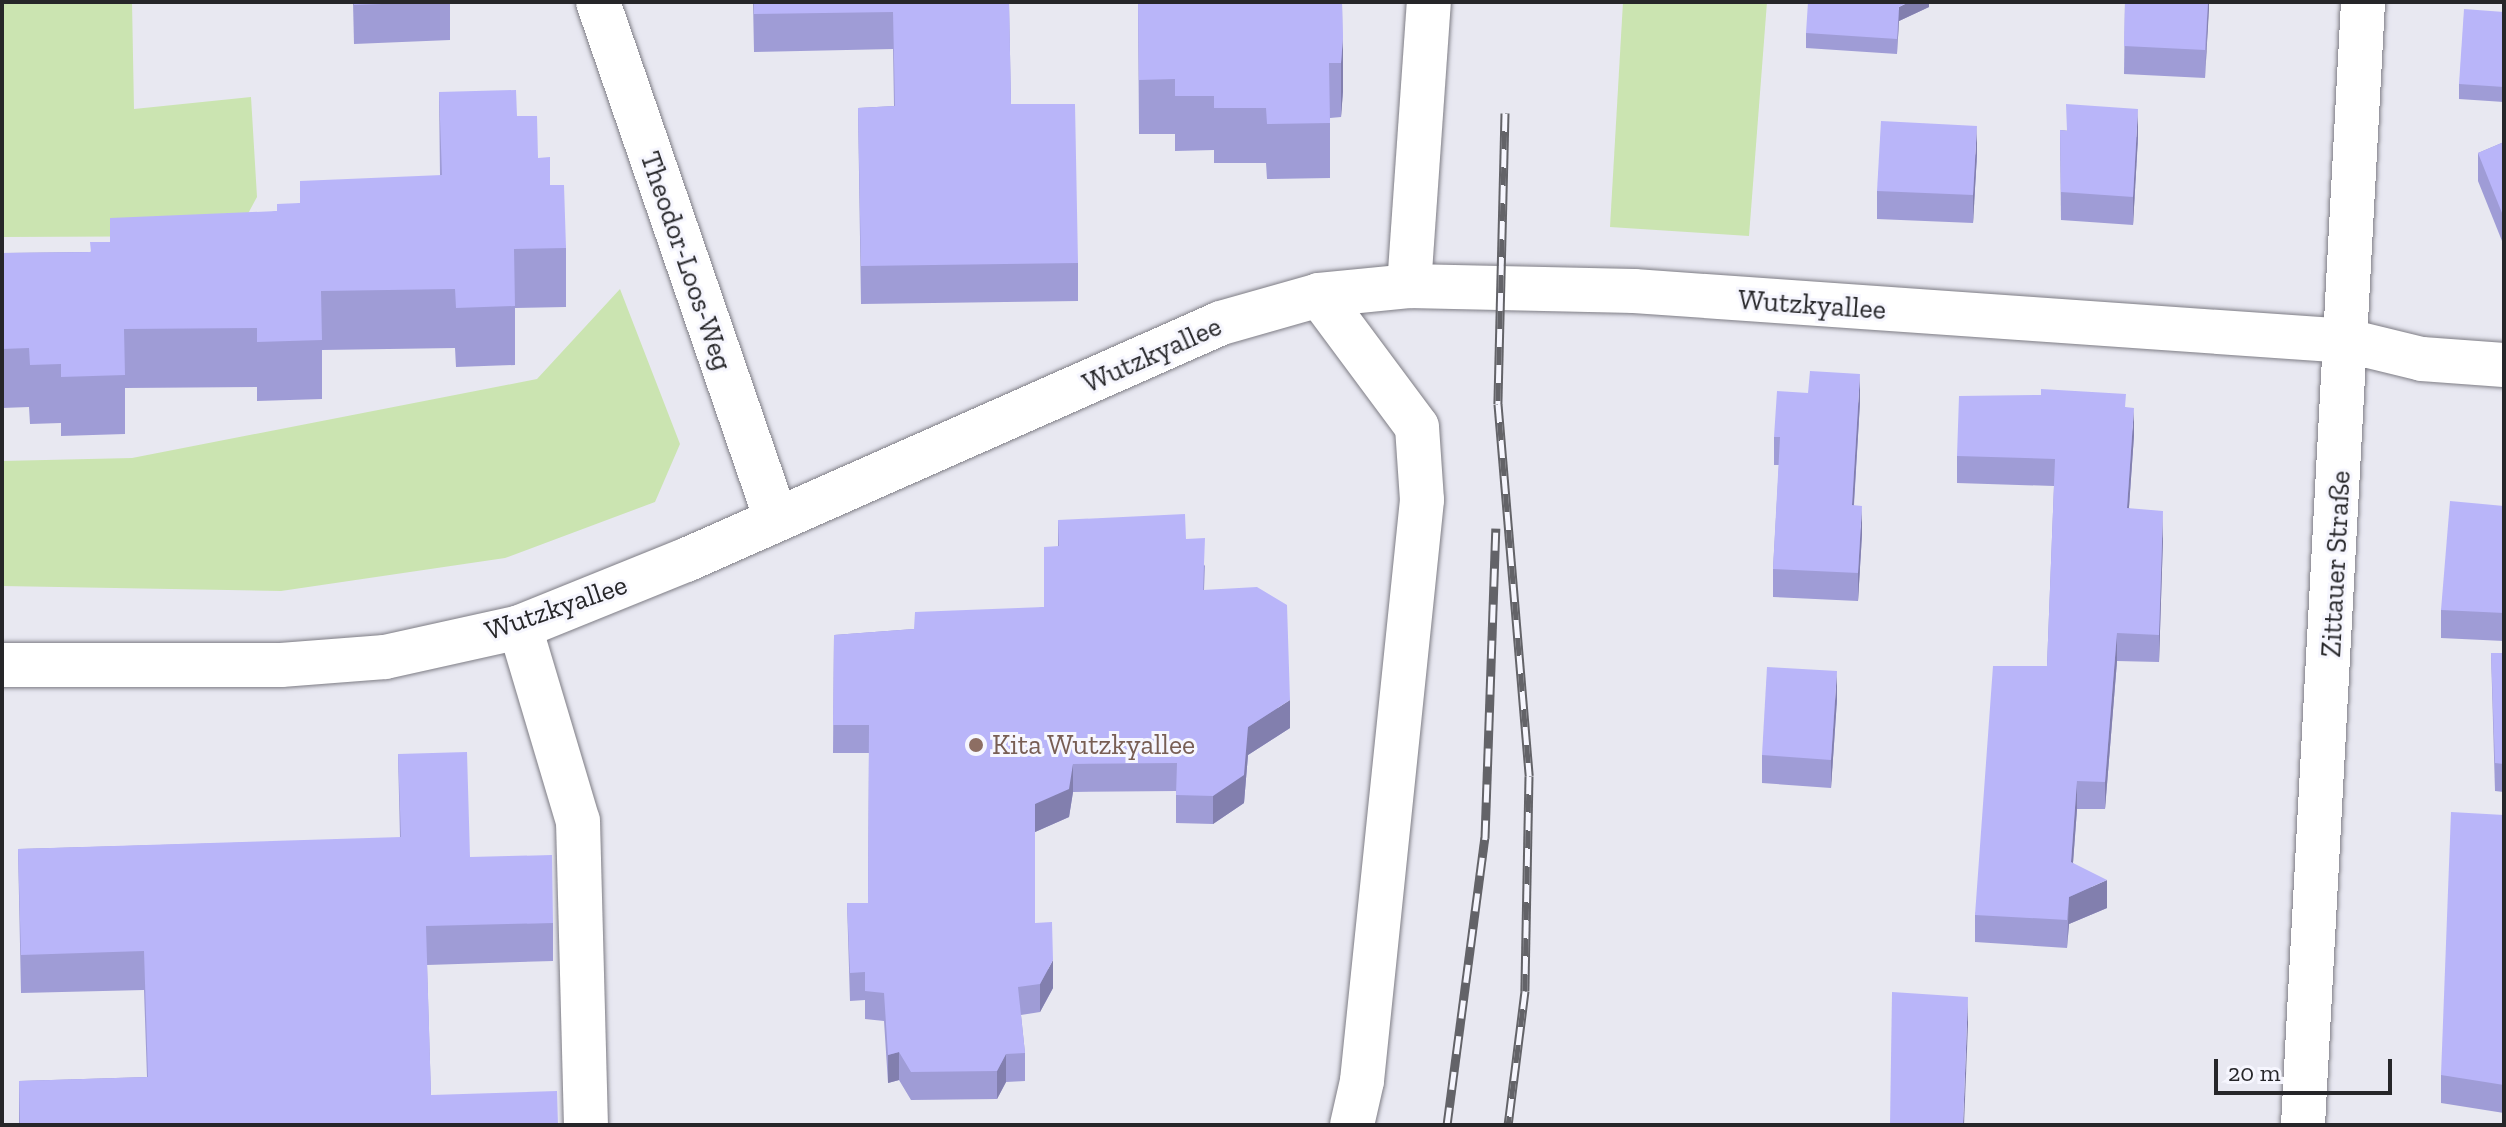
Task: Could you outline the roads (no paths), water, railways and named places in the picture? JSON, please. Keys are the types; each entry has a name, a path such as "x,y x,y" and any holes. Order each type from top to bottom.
{"street":[{"name":"Theodor-Loos-Weg","path":"598,2 776,519"},
{"path":"1409,286 1429,2"},
{"name":"Zittauer Straße","path":"2303,1125 2348,341 2363,2"},
{"name":"Wutzkyallee","path":"2,665 281,665 385,657 520,627 776,519 1221,323 1319,295 1409,286 1634,291 2348,341 2422,359 2504,365"},
{"path":"1319,295 1417,427 1422,500 1362,1081 1352,1125"},
{"path":"520,627 578,821 586,1125"}],"railway":[{"path":"1505,113 1498,404 1529,776 1525,991 1508,1125"},
{"path":"1447,1125 1485,838 1496,528"}],"place":[{"name":"Kita Wutzkyallee","path":"976,745"}]}
